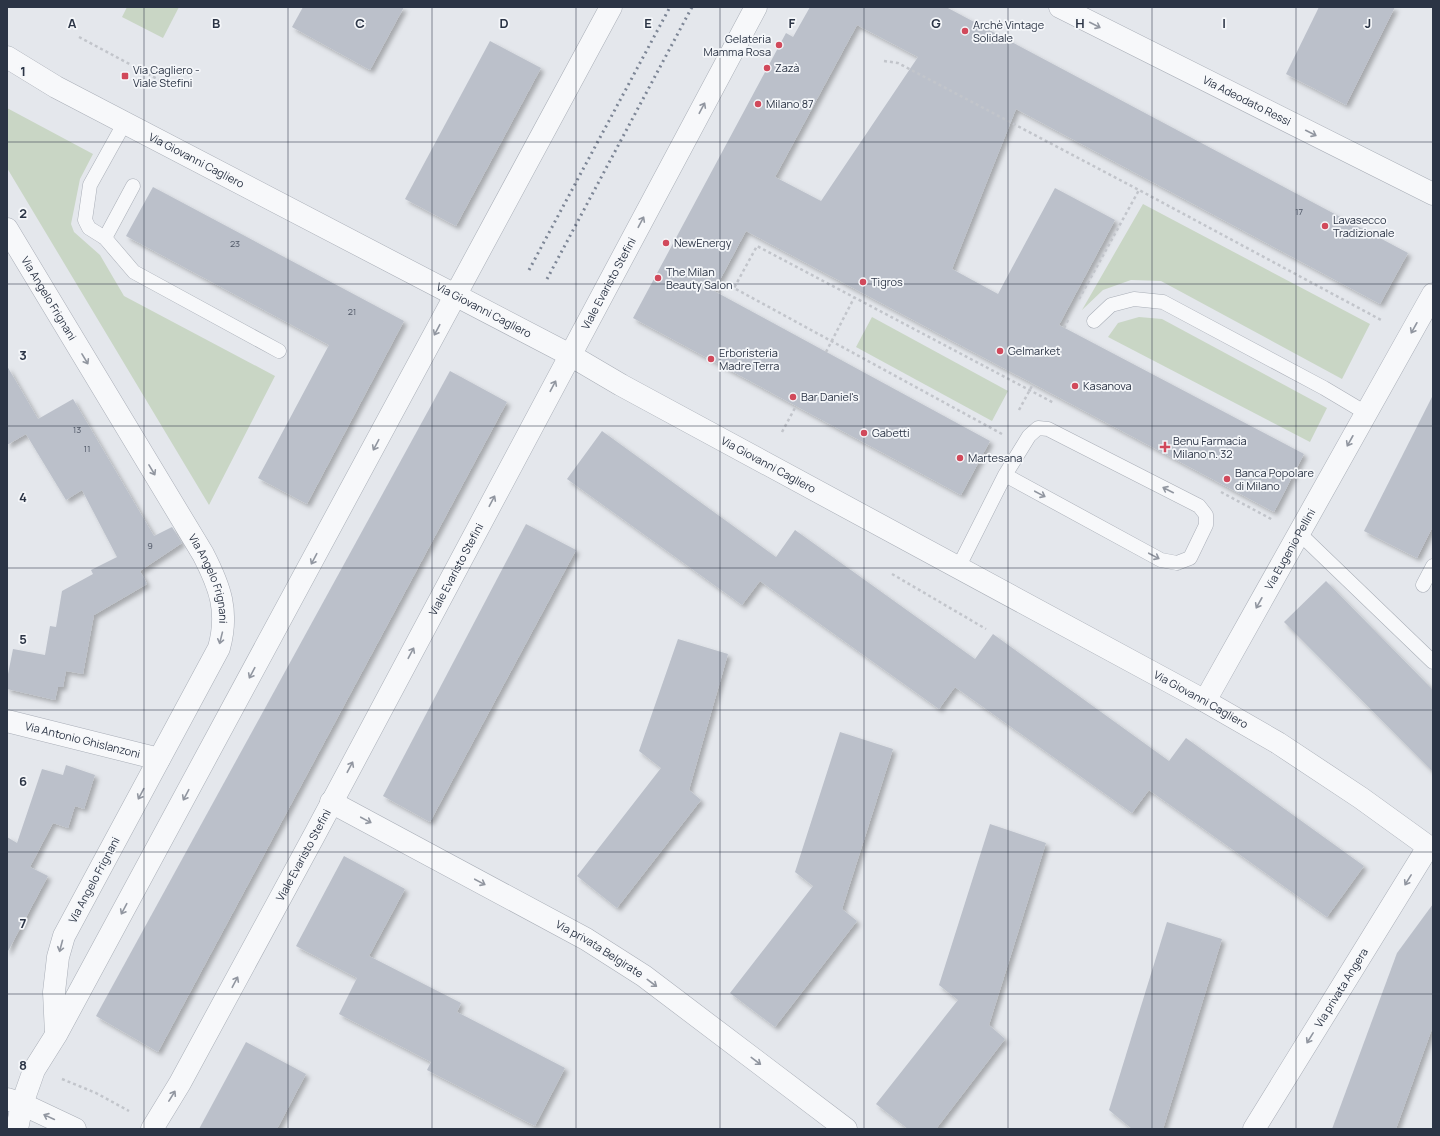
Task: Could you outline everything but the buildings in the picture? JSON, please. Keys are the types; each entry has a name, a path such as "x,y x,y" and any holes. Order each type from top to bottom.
{"street":[{"path":"17,1129 14,1102 56,1035 611,7"},
{"name":"Viale Evaristo Stefini","path":"152,1129 180,1083 756,7"},
{"name":"Via Adeodato Ressi","path":"1060,7 1433,194"},
{"name":"Via Giovanni Cagliero","path":"7,57 56,86 570,356 1205,701 1278,743 1361,798 1431,849"},
{"name":"Via Angelo Frignani","path":"7,229 203,554 214,577 224,616 223,632 219,648 64,936 58,958 54,992 56,1035"},
{"name":"Via Eugenio Pellini","path":"1205,701 1433,294"},
{"name":"Via Antonio Ghislanzoni","path":"7,720 159,759"},
{"name":"Via privata Belgirate","path":"331,802 586,939 644,976 846,1129"},
{"name":"Via privata Angera","path":"1254,1129 1431,849"},
{"path":"14,1102 75,1129"}],"lane":[{"path":"125,122 90,185 85,220 89,228 105,238 134,272 279,351"},
{"path":"105,238 134,186"},
{"path":"1094,321 1111,305 1118,303 1134,299 1163,302 1324,388 1366,414"},
{"path":"958,568 1006,475 1029,436 1038,428 1048,429 1199,506 1206,514 1206,525 1190,558 1177,563 1161,560 1006,475"},
{"path":"1299,533 1433,662"},
{"path":"1423,585 1433,566"}],"path":[{"path":"79,37 163,82"},
{"path":"884,61 898,63 1383,321"},
{"path":"1079,300 1139,190"},
{"path":"1005,435 734,288 757,246 1057,405"},
{"path":"826,352 854,298"},
{"path":"1064,328 1071,314"},
{"path":"782,432 796,406"},
{"path":"1215,489 1275,521"},
{"path":"892,574 986,629"},
{"path":"60,1078 96,1093 134,1113"}],"green space":[{"path":"127,7 179,7 163,38 122,17"},
{"path":"7,108 93,154 80,179 71,224 74,232 100,255 124,296 275,376 209,505 7,168"},
{"path":"1143,204 1370,324 1342,379 1161,281 1131,280 1103,290 1082,310"},
{"path":"872,317 1008,391 992,421 856,347"},
{"path":"1139,317 1162,319 1327,408 1310,442 1108,337 1118,323"}],"railway":[{"path":"529,270 670,7"},
{"path":"547,279 692,7"}],"place":[{"name":"Archè Vintage Solidale","path":"965,31"},
{"name":"Gelateria Mamma Rosa","path":"779,45"},
{"name":"Zazà","path":"767,68"},
{"name":"Via Cagliero - Viale Stefini","path":"125,76"},
{"name":"Milano 87","path":"758,104"},
{"name":"Lavasecco Tradizionale","path":"1325,226"},
{"name":"NewEnergy","path":"666,243"},
{"name":"The Milan Beauty Salon","path":"658,278"},
{"name":"Tigros","path":"863,282"},
{"name":"Gelmarket","path":"1000,351"},
{"name":"Erboristeria Madre Terra","path":"711,359"},
{"name":"Kasanova","path":"1075,386"},
{"name":"Bar Daniel's","path":"793,397"},
{"name":"Gabetti","path":"864,433"},
{"name":"Benu Farmacia Milano n. 32","path":"1165,447"},
{"name":"Martesana","path":"960,458"},
{"name":"Banca Popolare di Milano","path":"1227,479"}]}
